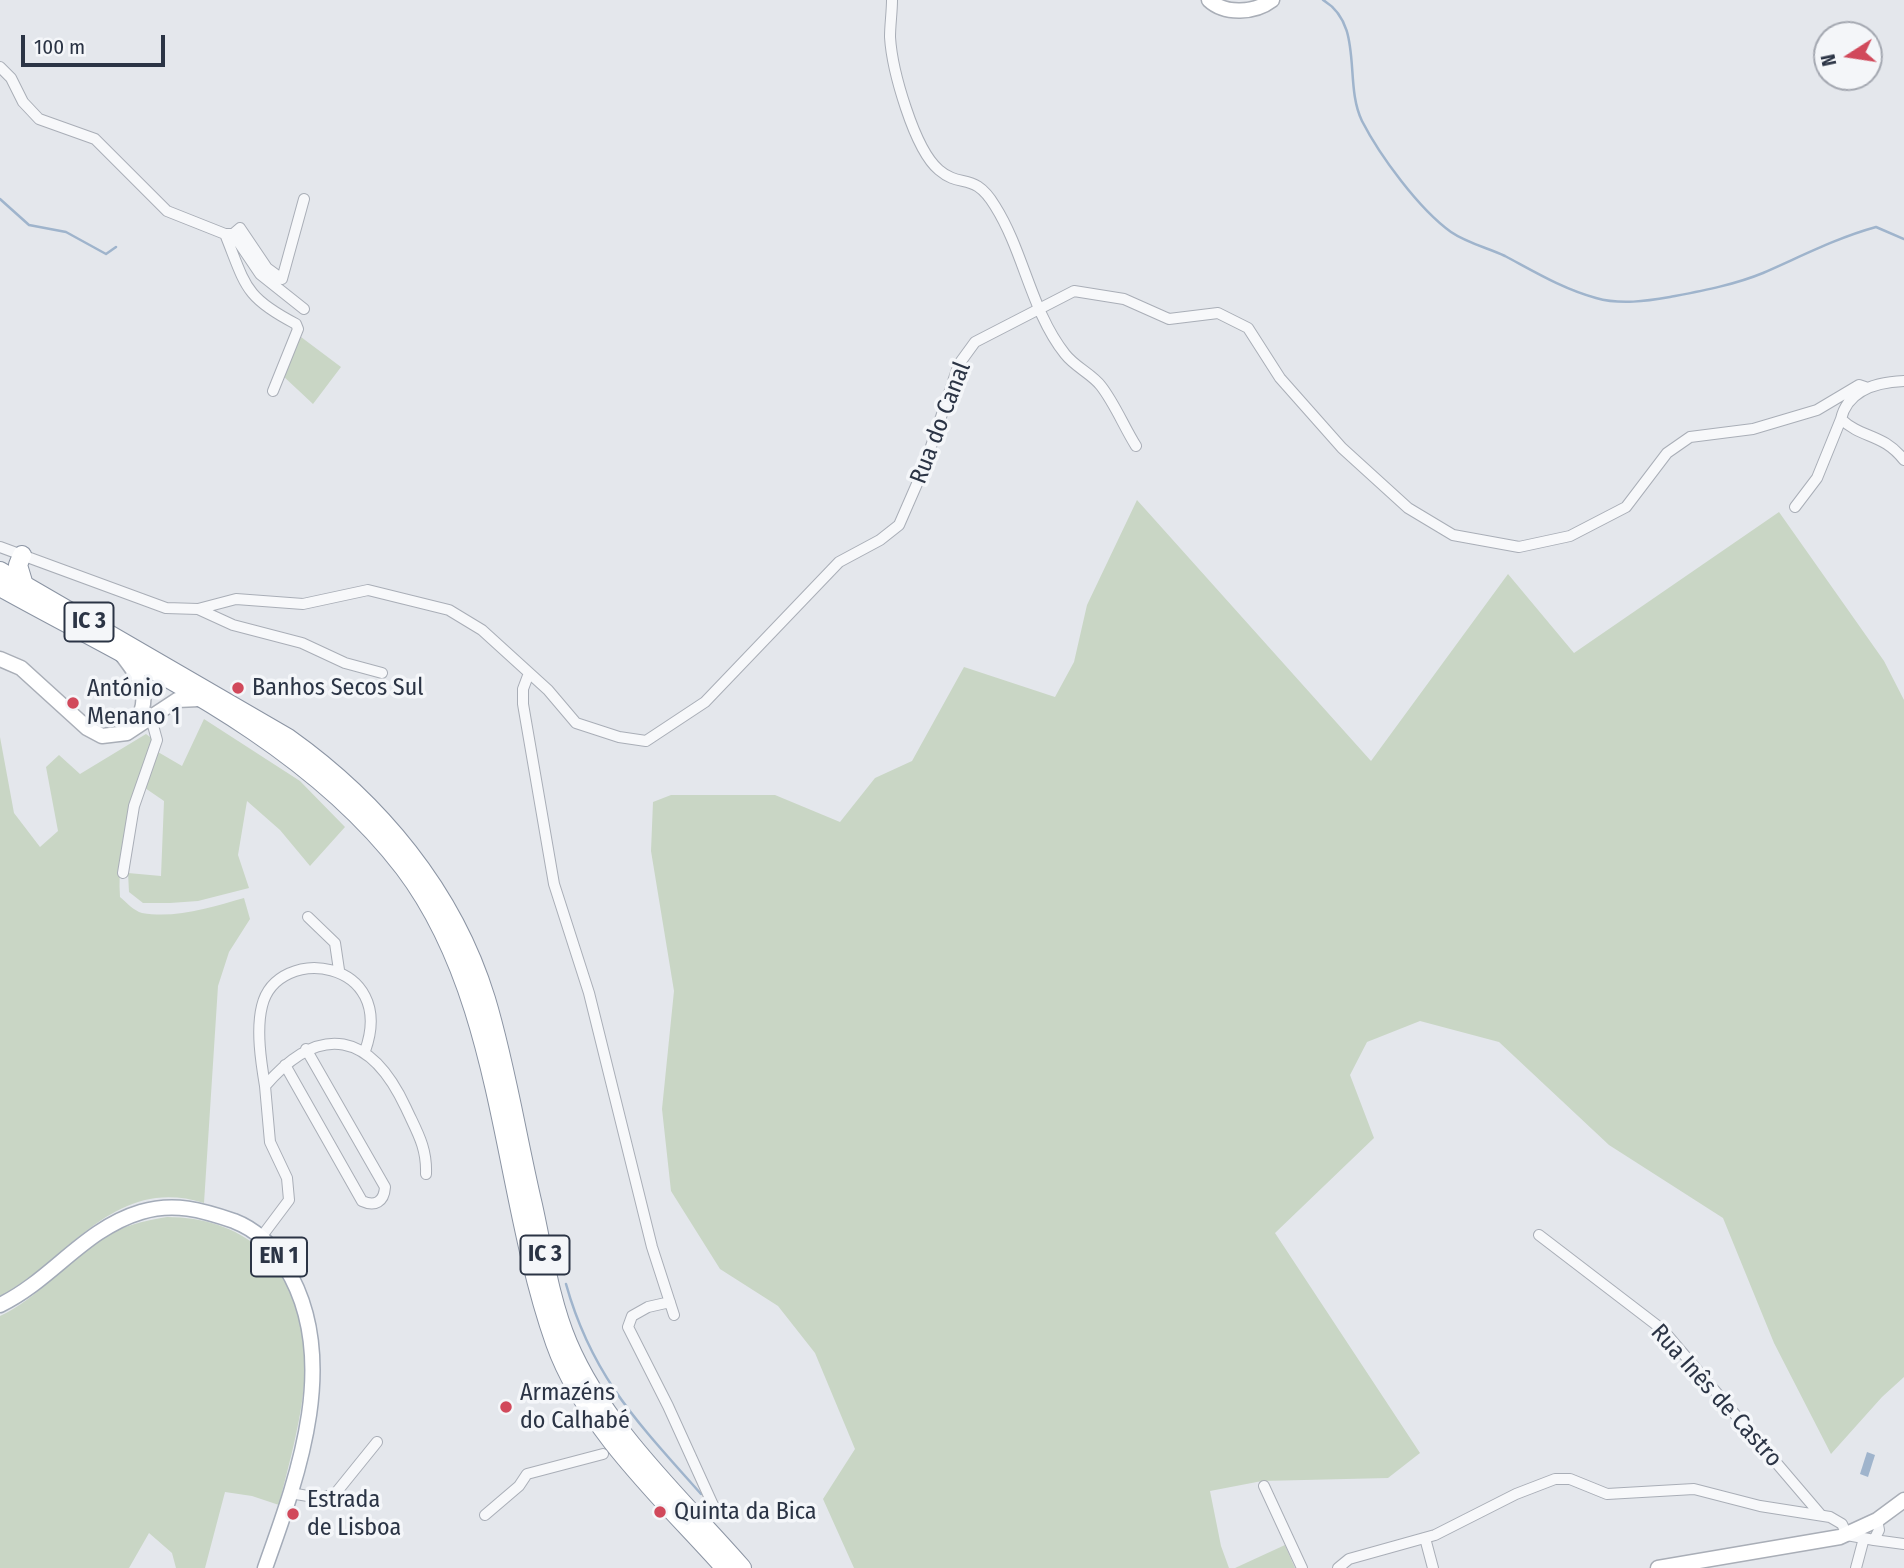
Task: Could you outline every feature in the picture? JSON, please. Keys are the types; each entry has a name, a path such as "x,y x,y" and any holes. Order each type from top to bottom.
{"highway":[{"path":"0,569 10,561 12,551"},
{"path":"12,551 24,584"},
{"name":"IC 3","path":"0,569 298,745 367,804 416,861 458,929 486,998 567,1341 604,1409 742,1568"},
{"name":"IC 3","path":"0,587 199,699 310,771 358,814 405,869 445,934 473,1002 538,1287 556,1345 594,1416 725,1568"}],"main road":[{"path":"1209,0 1214,6 1241,11 1259,9 1272,0"},
{"path":"122,655 143,686 144,702 134,728"},
{"path":"0,659 21,668 88,728 102,736 117,736 134,728 177,699 199,699"},
{"name":"EN 1","path":"0,1305 37,1283 96,1232 144,1211 188,1207 241,1224 262,1236 296,1284 312,1338 307,1425 290,1493 265,1568"},
{"path":"1658,1568 1859,1536 1904,1500"}],"street":[{"path":"892,0 890,37 894,61 914,126 928,157 940,171 956,179 973,181 985,191 996,207 1040,310 1066,355 1101,385 1136,446"},
{"path":"0,66 11,78 23,102 39,119 95,139 167,211 229,234 260,274 304,309"},
{"path":"229,234 240,228 267,268 282,279 304,199"},
{"path":"229,234 252,295 264,307 296,324 298,329 273,391"},
{"name":"Rua do Canal","path":"12,551 166,608 198,609 236,598 303,604 368,590 449,610 482,630 529,673 576,723 618,737 646,741 705,702 839,562 880,540 899,525 923,470 959,364 975,342 1074,291 1124,299 1169,319 1218,313 1248,328 1280,378 1333,438 1408,508 1453,535 1519,547 1570,536 1626,508 1667,453 1690,438 1754,429 1817,410 1859,385 1865,387 1883,382 1904,381"},
{"path":"1796,507 1817,478 1843,410 1865,387"},
{"path":"1841,419 1848,426 1891,443 1904,460"},
{"path":"198,609 233,625 302,643 345,663 382,673"},
{"path":"529,673 523,689 523,704 554,884 589,993 652,1247 674,1315"},
{"path":"123,873 134,806 157,740 151,718"},
{"path":"308,917 335,943 338,970 371,1006 373,1021 365,1051"},
{"path":"262,1236 289,1200 287,1178 270,1142 261,1063 262,1012 271,990 299,970 338,970"},
{"path":"265,1086 285,1065 306,1049 346,1045 365,1051 393,1081 426,1153 426,1174"},
{"path":"285,1065 362,1201 379,1203 384,1196 385,1187 306,1049"},
{"name":"Rua Inês de Castro","path":"1539,1235 1663,1330 1819,1514"},
{"path":"670,1302 648,1307 632,1316 628,1327 668,1406 718,1516"},
{"path":"290,1493 320,1499 335,1494 377,1442"},
{"path":"485,1515 519,1486 527,1474 603,1454"},
{"path":"1338,1568 1349,1559 1425,1538 1516,1494 1555,1479 1570,1479 1607,1494 1694,1489 1760,1506 1819,1514 1839,1521 1859,1536 1904,1544"},
{"path":"1264,1486 1302,1568"},
{"path":"1859,1536 1879,1530 1877,1520"},
{"path":"1856,1568 1859,1536"},
{"path":"1425,1538 1433,1568"}],"green space":[{"path":"301,337 341,367 313,404 282,375"},
{"path":"1137,500 1371,761 1508,574 1574,653 1779,512 1884,661 1904,700 1904,1377 1882,1397 1831,1454 1774,1343 1723,1218 1609,1145 1499,1042 1420,1021 1367,1042 1350,1075 1374,1138 1275,1233 1420,1453 1388,1478 1262,1481 1210,1491 1221,1546 1229,1568 854,1568 823,1499 855,1449 815,1353 778,1306 720,1269 671,1191 662,1109 674,991 651,851 653,802 671,795 775,795 840,822 875,778 912,761 964,667 1055,697 1074,662 1087,605"},
{"path":"204,719 300,781 345,827 310,866 280,830 247,801 238,855 249,888 198,901 143,903 129,892 128,873 161,876 164,801 145,788 158,752 182,766"},
{"path":"146,734 154,740 128,817 121,856 120,897 139,912 155,914 194,911 244,898 250,919 229,952 218,986 204,1203 172,1197 143,1201 117,1211 0,1296 0,737 14,813 40,847 58,831 46,767 59,755 80,774"},
{"path":"167,1217 194,1219 218,1225 260,1248 289,1286 299,1310 305,1358 302,1401 279,1505 252,1496 225,1492 205,1568 176,1568 172,1553 149,1533 129,1568 0,1568 0,1316 27,1300 108,1234 141,1222"},
{"path":"1285,1545 1295,1568 1235,1568"}],"water":[{"path":"1867,1452 1875,1455 1868,1477 1860,1474"}],"waterway":[{"path":"1323,0 1336,11 1349,39 1354,89 1362,121 1379,150 1426,210 1457,236 1505,256 1572,290 1614,301 1633,302 1661,298 1752,277 1832,242 1876,227 1904,239"},
{"path":"0,199 29,225 66,232 106,254 116,247"},
{"path":"566,1284 589,1346 620,1398 701,1494"}],"place":[{"name":"Banhos Secos Sul","path":"238,688"},
{"name":"António Menano 1","path":"73,703"},
{"name":"Armazéns do Calhabé","path":"506,1407"},
{"name":"Quinta da Bica","path":"660,1512"},
{"name":"Estrada de Lisboa","path":"293,1514"}]}
